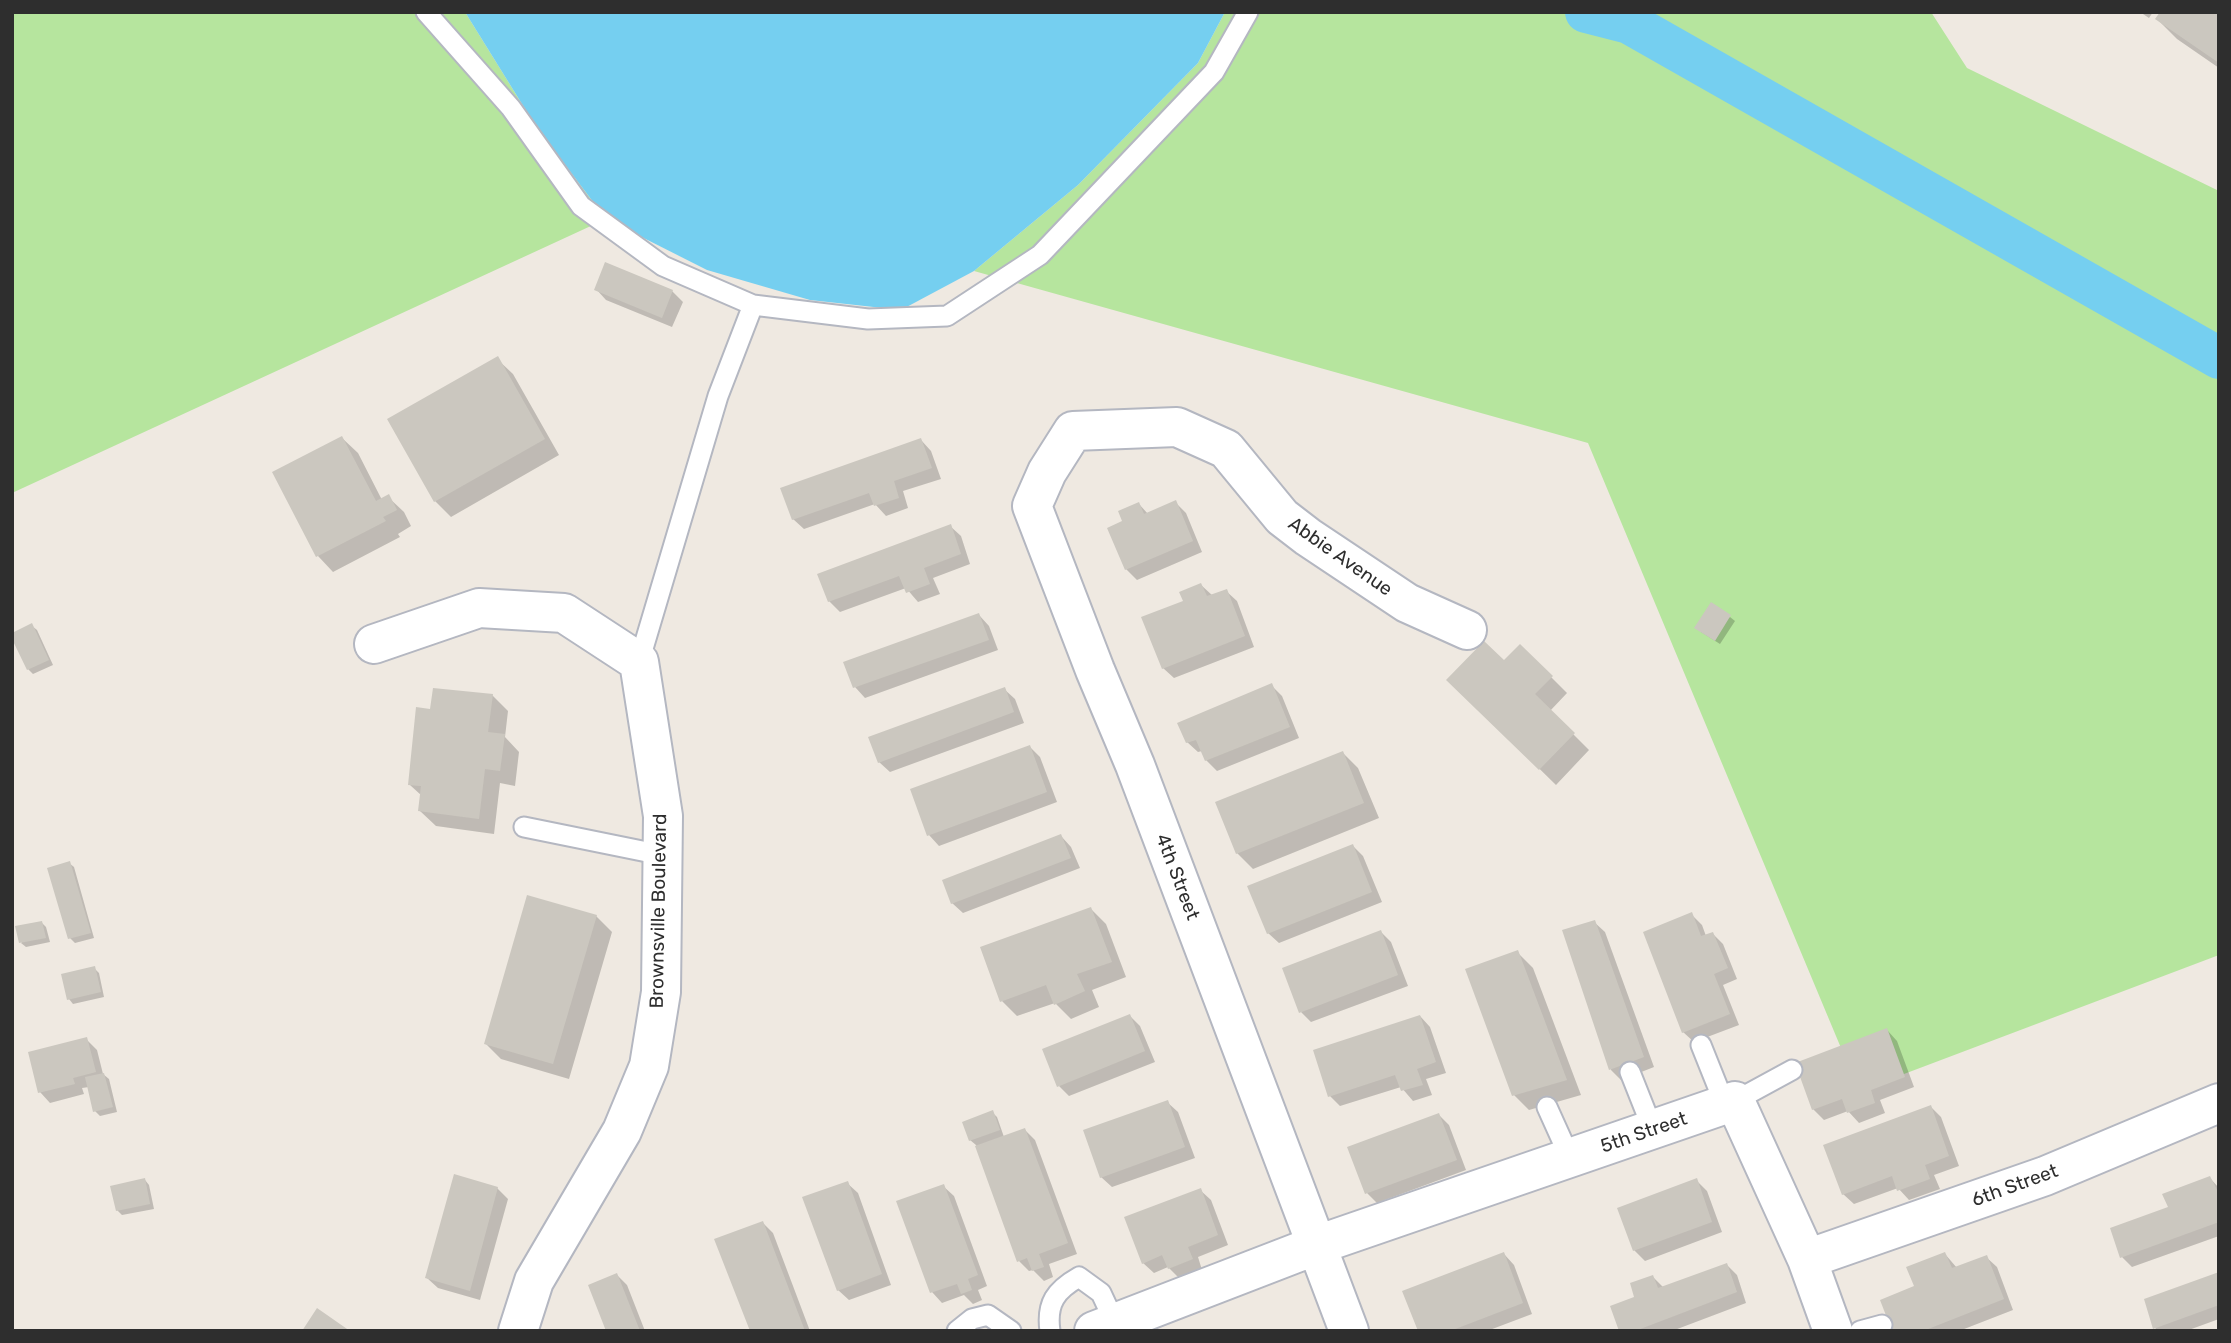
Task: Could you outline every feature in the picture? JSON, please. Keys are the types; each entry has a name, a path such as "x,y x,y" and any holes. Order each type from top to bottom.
{"street":[{"name":"Abbie Avenue","path":"1073,430 1177,427 1226,449 1282,517 1308,537 1407,603 1467,630"},
{"name":"4th Street","path":"1073,430 1047,472 1032,506 1135,765 1349,1331"},
{"path":"374,644 479,608 564,614 639,662"},
{"name":"Brownsville Boulevard","path":"518,1331 534,1281 622,1131 649,1066 661,992 663,816 639,662"},
{"name":"6th Street","path":"1807,1259 2045,1176 2219,1102"},
{"path":"1730,1103 1807,1259 1833,1331"},
{"name":"5th Street","path":"1104,1327 1317,1245 1730,1103"}],"lane":[{"path":"426,12 511,108 581,205 663,266 753,305 868,319 947,316 1040,255 1214,72 1248,12"},
{"path":"639,662 718,396 753,305"},
{"path":"524,827 662,855"},
{"path":"1701,1045 1730,1103 1792,1070"},
{"path":"1630,1072 1653,1130"},
{"path":"1546,1107 1570,1158"},
{"path":"1051,1331 1049,1317 1053,1302 1063,1286 1079,1276 1101,1293 1104,1327"},
{"path":"957,1331 972,1319 988,1315 1011,1331"},
{"path":"1860,1331 1882,1325"}],"green space":[{"path":"12,12 465,12 535,125 606,219 12,493"},
{"path":"1225,12 1931,12 1967,68 2219,191 2219,955 1859,1091 1588,443 974,271 1078,185 1198,63"}],"water":[{"path":"465,12 1225,12 1198,63 1078,185 974,271 901,310 810,300 707,270 606,219 535,125"}],"building":[{"path":"2160,12 2219,12 2219,63 2155,19"},
{"path":"605,262 673,290 662,318 594,290"},
{"path":"498,356 545,439 434,502 387,419"},
{"path":"342,436 376,501 389,494 397,510 383,517 386,521 316,557 272,472"},
{"path":"921,438 932,468 894,481 899,498 874,506 869,493 792,520 780,488"},
{"path":"1176,500 1193,541 1125,570 1107,528 1122,521 1118,511 1139,502 1144,514"},
{"path":"951,524 961,554 924,568 930,584 906,593 899,576 828,602 817,574"},
{"path":"1201,583 1207,596 1227,589 1245,636 1162,669 1141,617 1183,601 1179,592"},
{"path":"1711,602 1731,615 1715,641 1694,628"},
{"path":"979,613 989,640 853,688 843,662"},
{"path":"32,623 49,660 27,670 12,639 12,633"},
{"path":"1484,641 1504,660 1520,644 1553,676 1535,694 1575,733 1539,770 1446,680"},
{"path":"1272,683 1290,727 1205,761 1196,740 1186,743 1177,723"},
{"path":"1005,687 1014,712 878,763 868,737"},
{"path":"433,688 493,694 488,732 505,734 500,771 485,769 479,819 418,811 421,786 408,785 416,707 430,709"},
{"path":"1030,745 1047,792 927,836 910,789"},
{"path":"1343,751 1364,803 1236,854 1215,802"},
{"path":"1061,834 1071,858 951,904 942,880"},
{"path":"1353,844 1372,892 1267,934 1247,886"},
{"path":"70,861 91,933 68,939 47,868"},
{"path":"527,895 597,915 553,1064 484,1044"},
{"path":"1091,907 1112,962 1077,974 1085,991 1054,1005 1046,985 1000,1002 980,947"},
{"path":"1692,912 1701,936 1713,932 1728,968 1714,974 1730,1014 1682,1033 1643,932"},
{"path":"1595,920 1644,1057 1609,1070 1562,930"},
{"path":"42,921 46,938 19,943 15,926"},
{"path":"1381,930 1398,975 1299,1013 1282,968"},
{"path":"1518,950 1567,1080 1512,1096 1465,969"},
{"path":"95,966 101,992 67,1000 61,974"},
{"path":"1130,1014 1145,1051 1057,1087 1042,1049"},
{"path":"1420,1015 1436,1062 1417,1069 1423,1085 1401,1091 1395,1075 1328,1097 1313,1050"},
{"path":"1887,1028 1905,1077 1871,1090 1875,1103 1847,1113 1842,1099 1812,1110 1795,1063"},
{"path":"87,1037 96,1072 73,1078 75,1084 38,1093 28,1052"},
{"path":"104,1073 113,1107 93,1112 85,1077"},
{"path":"1168,1100 1185,1147 1100,1178 1083,1130"},
{"path":"1931,1105 1949,1156 1925,1165 1930,1179 1897,1191 1892,1176 1842,1195 1823,1145"},
{"path":"993,1110 1000,1130 969,1141 962,1122"},
{"path":"1439,1113 1457,1160 1365,1194 1347,1147"},
{"path":"1025,1128 1068,1243 1039,1254 1044,1267 1032,1271 1027,1258 1017,1262 975,1146"},
{"path":"454,1174 498,1187 470,1291 425,1278"},
{"path":"2210,1176 2217,1190 2219,1189 2219,1222 2120,1258 2110,1228 2168,1207 2162,1194"},
{"path":"145,1178 150,1204 116,1211 110,1186"},
{"path":"1697,1178 1712,1222 1633,1251 1617,1208"},
{"path":"848,1181 882,1274 837,1291 802,1197"},
{"path":"944,1184 978,1275 968,1279 972,1290 961,1294 957,1284 930,1293 896,1201"},
{"path":"1201,1188 1218,1235 1188,1247 1193,1259 1168,1269 1162,1255 1142,1264 1124,1217"},
{"path":"763,1221 805,1331 750,1331 714,1239"},
{"path":"1504,1252 1523,1303 1450,1331 1418,1331 1402,1291"},
{"path":"1945,1252 1952,1268 1987,1255 2004,1299 1923,1331 1892,1331 1880,1300 1914,1286 1906,1267"},
{"path":"1727,1263 1737,1292 1635,1331 1619,1331 1610,1306 1634,1297 1630,1283 1653,1275 1658,1288"},
{"path":"2219,1272 2219,1305 2153,1329 2144,1299"},
{"path":"617,1273 640,1331 606,1331 588,1285"},
{"path":"317,1308 350,1331 302,1331"}],"waterway":[{"path":"1586,12 1629,23 2219,358"}]}
